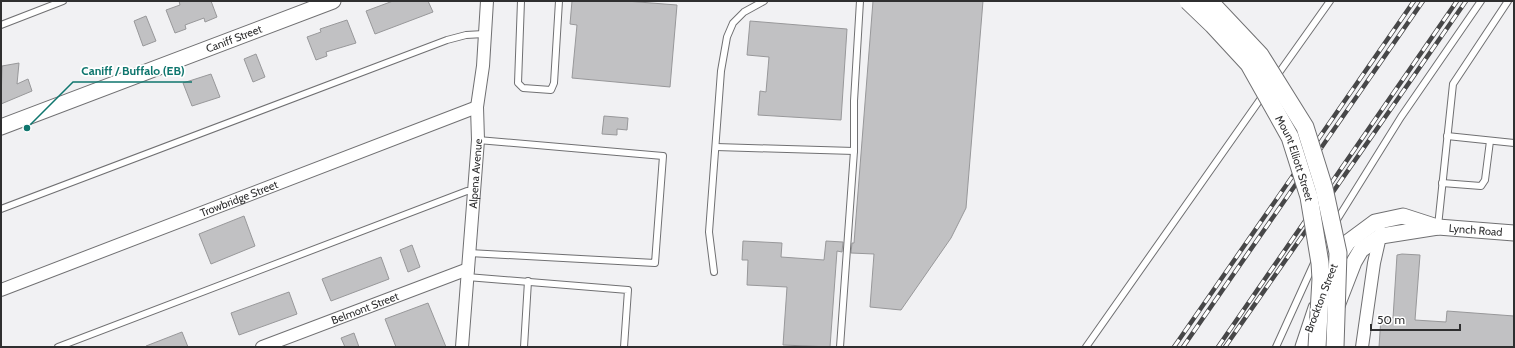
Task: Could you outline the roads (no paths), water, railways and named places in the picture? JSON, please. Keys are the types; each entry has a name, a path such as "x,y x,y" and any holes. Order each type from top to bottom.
{"main road":[{"name":"Mount Elliott Street","path":"1188,1 1249,64 1290,138 1309,198 1320,263 1321,279 1317,347"},
{"name":"Mount Elliott Street","path":"1209,1 1260,55 1305,127 1324,188 1338,253 1335,347"}],"street":[{"name":"Caniff Street","path":"1,127 332,1"},
{"name":"Alpena Avenue","path":"462,347 478,140 478,107 483,66 487,1"},
{"name":"Trowbridge Street","path":"1,290 478,107"},
{"name":"Lynch Road","path":"1380,228 1438,227 1514,233"},
{"name":"Brockton Street","path":"1303,347 1330,270 1348,242 1361,230 1380,228"},
{"name":"Brockton Street","path":"1321,347 1354,262 1361,250 1380,228"},
{"path":"1362,347 1380,228"},
{"name":"Belmont Street","path":"262,347 467,273"}],"lane":[{"path":"1,25 63,1"},
{"path":"521,1 518,83 523,88 551,90 554,83 559,1"},
{"path":"714,272 710,232 721,71 727,37 733,23 744,12 764,1"},
{"path":"840,347 854,152 854,101 860,1"},
{"path":"1086,347 1330,1"},
{"path":"1329,233 1401,117 1481,1"},
{"path":"1438,227 1453,84 1508,1"},
{"path":"1,209 447,40 466,35 484,34"},
{"path":"1447,136 1514,143"},
{"path":"469,253 655,263 658,234 663,156 478,140"},
{"path":"1442,183 1480,186 1485,180 1490,141"},
{"path":"716,147 854,152"},
{"path":"58,347 467,190 474,191"},
{"path":"1276,347 1325,240"},
{"path":"467,273 528,282 628,290 624,347"},
{"path":"524,347 528,282"}],"railway":[{"path":"1174,347 1414,1"},
{"path":"1183,347 1423,1"},
{"path":"1218,347 1457,1"},
{"path":"1225,347 1466,1"}],"place":[{"name":"Caniff / Buffalo (EB)","path":"27,128"}]}
